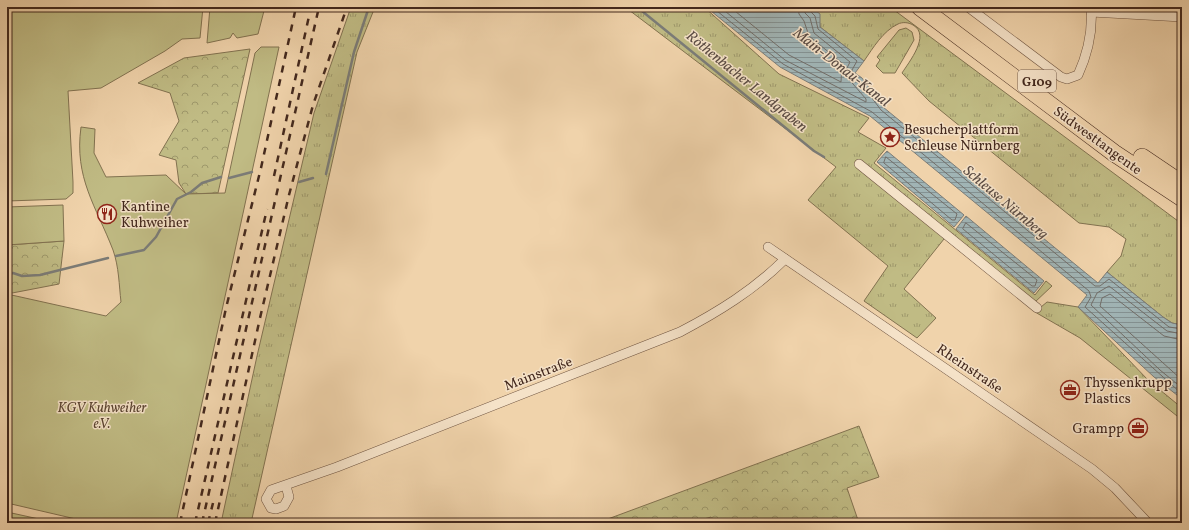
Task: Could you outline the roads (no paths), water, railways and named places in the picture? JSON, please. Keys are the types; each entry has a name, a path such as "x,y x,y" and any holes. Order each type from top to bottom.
{"highway":[{"name":"Südwesttangente","path":"920,7 1114,152 1182,198"},
{"name":"Südwesttangente","path":"940,7 1104,131 1182,184"},
{"path":"1114,152 1124,167 1182,209"}],"street":[{"path":"968,7 1061,77 1067,79 1078,75 1088,48 1091,9 1182,17"},
{"path":"860,164 1037,308"},
{"name":"Rheinstraße","path":"768,247 1092,469 1115,488 1148,523"},
{"name":"Mainstraße","path":"286,486 680,332 722,310 768,276 785,259"}],"water":[{"name":"Main-Donau-Kanal","path":"706,7 811,7 820,14 820,27 864,61 855,73 862,78 883,107 1098,283 1107,272 1163,317 1172,323 1182,325 1182,399 1154,377 1078,307 1087,295 870,116 780,67"},
{"path":"887,151 964,215 954,227 877,162"},
{"path":"966,216 1044,281 1034,293 956,229"}],"waterway":[{"name":"Röthenbacher Landgraben","path":"326,174 354,52 369,7"},
{"name":"Röthenbacher Landgraben","path":"637,7 814,151 824,157"},
{"name":"Röthenbacher Landgraben","path":"229,178 252,172"},
{"name":"Röthenbacher Landgraben","path":"116,256 144,250 156,237 177,199 191,192 202,183 221,177"},
{"name":"Röthenbacher Landgraben","path":"299,182 313,178"},
{"name":"Röthenbacher Landgraben","path":"7,274 13,273 22,276 40,275 108,258"}],"railway":[{"path":"180,523 226,308 261,168 296,7"},
{"path":"274,176 311,7"},
{"path":"202,523 319,7"},
{"path":"215,523 260,318 289,195 313,105 347,7"},
{"path":"195,523 267,209"},
{"path":"208,523 213,503"}],"place":[{"name":"Besucherplattform Schleuse Nürnberg","path":"890,137"},
{"name":"Kantine Kuhweiher","path":"107,214"},
{"name":"Thyssenkrupp Plastics","path":"1070,390"},
{"name":"Grampp","path":"1138,428"}],"water label":[{"name":"Schleuse Nürnberg","path":"1006,202"}],"park label":[{"name":"KGV Kuhweiher e.V.","path":"102,416"}]}
